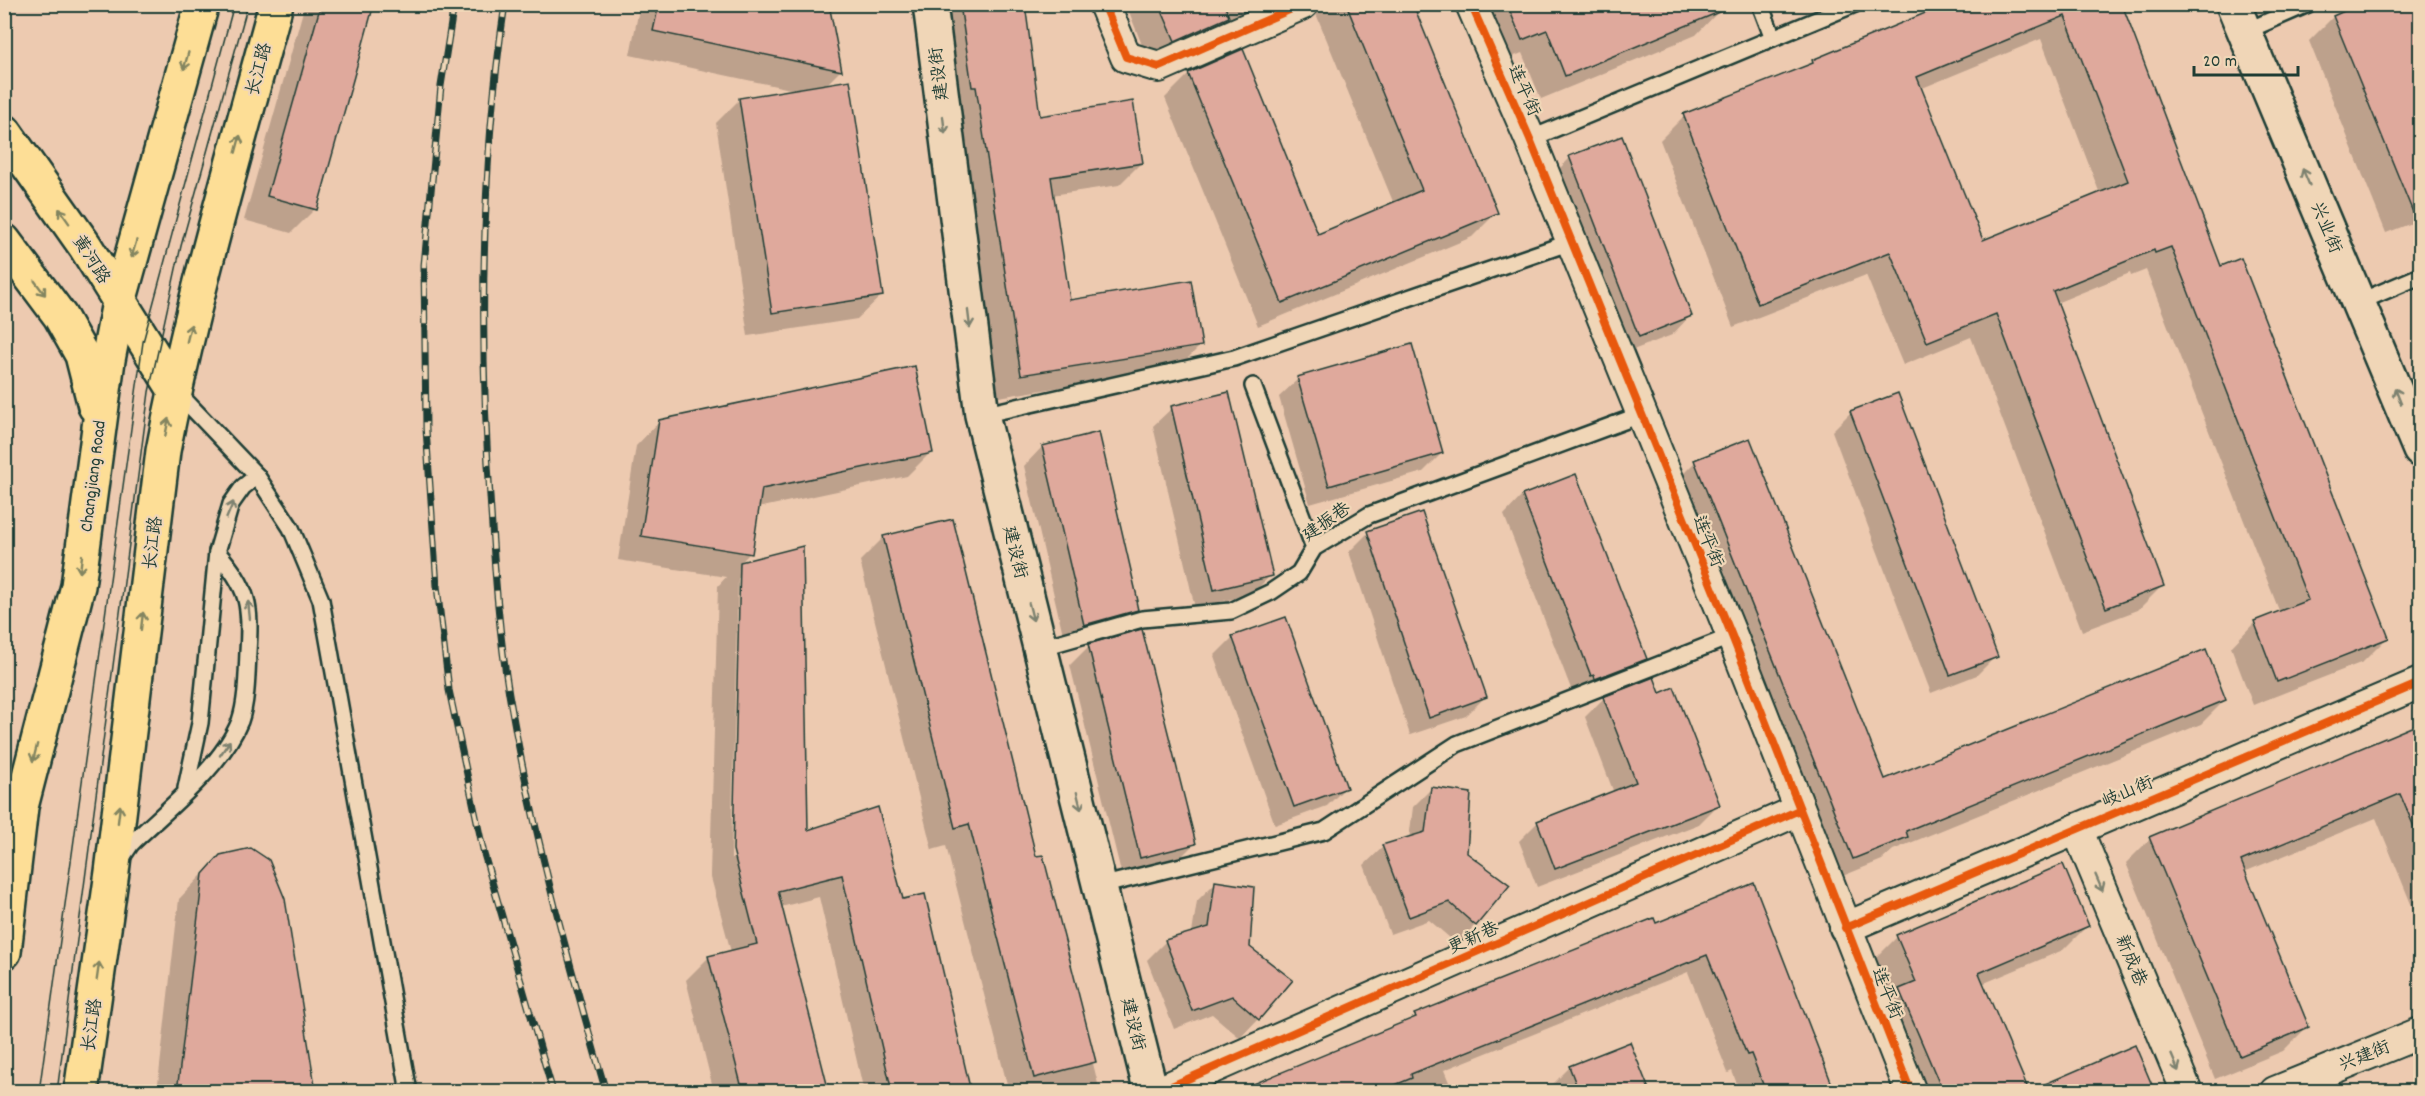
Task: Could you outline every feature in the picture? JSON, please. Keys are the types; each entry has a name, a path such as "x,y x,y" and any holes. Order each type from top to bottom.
{"main road":[{"name":"Changjiang Road","path":"4,952 13,801 78,586 99,423 119,302 202,4"},
{"name":"长江路","path":"81,1092 112,872 163,451 175,390 211,243 276,4"},
{"name":"建设街","path":"930,4 982,416 1151,1092"},
{"name":"兴业街","path":"2238,18 2421,450"},
{"name":"黄河路","path":"4,131 85,246 175,390"},
{"path":"4,241 60,316 82,355 99,423"}],"street":[{"path":"1104,4 1126,57 1159,68 1303,4"},
{"name":"连平街","path":"1471,4 1530,139 1640,415 1732,636 1911,1092"},
{"name":"岐山街","path":"1845,928 2421,682"},
{"name":"更新巷","path":"1158,1092 1800,810"},
{"name":"新成巷","path":"2077,829 2187,1092"},
{"name":"兴建街","path":"2275,1092 2421,1033"}],"lane":[{"path":"1760,4 1773,38"},
{"path":"1530,139 1855,4"},
{"path":"2238,18 2308,4"},
{"path":"982,416 1234,358 1571,242"},
{"path":"2359,302 2421,276"},
{"path":"1253,386 1314,548"},
{"path":"175,390 257,476 291,528 321,600 409,1092"},
{"name":"建振巷","path":"1040,648 1142,619 1231,611 1271,592 1299,573 1314,548 1368,515 1640,415"},
{"path":"185,790 201,723 217,552 231,504 243,487 257,476"},
{"path":"112,872 131,844 218,758 241,719 250,625 247,597 235,572 217,552"},
{"path":"1100,886 1324,831 1457,744 1732,636"}],"building":[{"path":"321,4 374,4 317,210 267,196"},
{"path":"659,4 829,4 842,71 653,31"},
{"path":"960,4 1025,4 1040,116 1133,101 1143,163 1051,177 1070,300 1191,280 1202,346 1021,375 976,87 972,87"},
{"path":"1159,4 1224,4 1229,17 1175,41"},
{"path":"1346,4 1413,4 1498,213 1282,303 1188,73 1243,49 1318,234 1422,190"},
{"path":"1507,4 1736,5 1565,76 1547,30 1522,40"},
{"path":"1947,4 2122,4 2221,266 2241,258 2389,638 2277,682 2254,621 2308,600 2171,247 2155,253 2154,250 2053,291 2164,586 2106,608 1996,314 1927,342 1890,252 1758,304 1683,114 1813,63 1812,60","holes":["2065,16 2128,181 1983,240 1917,77"]},
{"path":"2360,4 2421,4 2421,232 2333,16"},
{"path":"850,80 883,296 772,313 739,98"},
{"path":"1622,136 1692,316 1639,337 1569,156"},
{"path":"1412,344 1443,453 1329,486 1297,377"},
{"path":"915,366 933,453 762,489 752,554 641,536 659,420"},
{"path":"1229,392 1273,576 1214,590 1171,406"},
{"path":"1898,393 1998,657 1950,675 1850,411"},
{"path":"1099,432 1138,601 1136,601 1138,610 1084,625 1042,446"},
{"path":"1750,438 1885,779 2206,649 2226,700 1906,831 1908,837 1853,859 1694,460"},
{"path":"1576,474 1647,659 1595,679 1594,675 1591,676 1522,495"},
{"path":"1422,512 1487,697 1429,718 1367,531"},
{"path":"953,519 1036,856 1043,855 1096,1062 1034,1078 969,824 955,828 883,536"},
{"path":"803,546 808,830 878,807 903,899 925,894 971,1092 892,1092 842,875 778,891 829,1092 743,1092 708,956 757,944 733,850 740,562"},
{"path":"1286,617 1347,788 1294,807 1232,636"},
{"path":"1142,629 1196,844 1140,858 1088,644"},
{"path":"1654,677 1660,693 1674,687 1720,805 1555,869 1537,821 1636,782 1603,697"},
{"path":"2421,723 2421,843 2400,794 2241,861 2309,1027 2240,1056 2149,837"},
{"path":"1431,787 1471,793 1467,853 1510,885 1476,926 1449,902 1409,917 1382,845 1425,832"},
{"path":"251,848 269,860 285,899 316,1092 177,1092 203,874 220,855"},
{"path":"2063,864 2089,926 1979,973 2029,1091 2135,1045 2155,1092 1943,1092 1899,989 1916,982 1896,935"},
{"path":"1215,881 1254,887 1250,947 1293,980 1259,1020 1232,996 1192,1011 1165,940 1209,927"},
{"path":"1754,883 1835,1092 1766,1092 1751,1054 1747,1055 1707,955 1411,1074 1412,1078 1378,1092 1234,1092 1416,1017 1414,1014 1654,918 1656,923"},
{"path":"1630,1042 1650,1092 1579,1092 1569,1066"}],"tram line":[{"path":"39,1092 143,342 234,4"},
{"path":"57,1092 149,392 181,246 248,4"}],"railway":[{"path":"454,4 441,86 424,265 426,429 437,586 449,690 484,854 553,1092"},
{"path":"505,4 491,131 484,258 487,449 498,603 509,694 529,795 565,944 606,1092"}],"cycle path":[{"path":"1104,4 1126,57 1159,67 1303,4"},
{"path":"1471,4 1530,139 1732,636 1911,1092"},
{"path":"1845,928 2420,683"},
{"path":"1158,1092 1799,810"}]}
